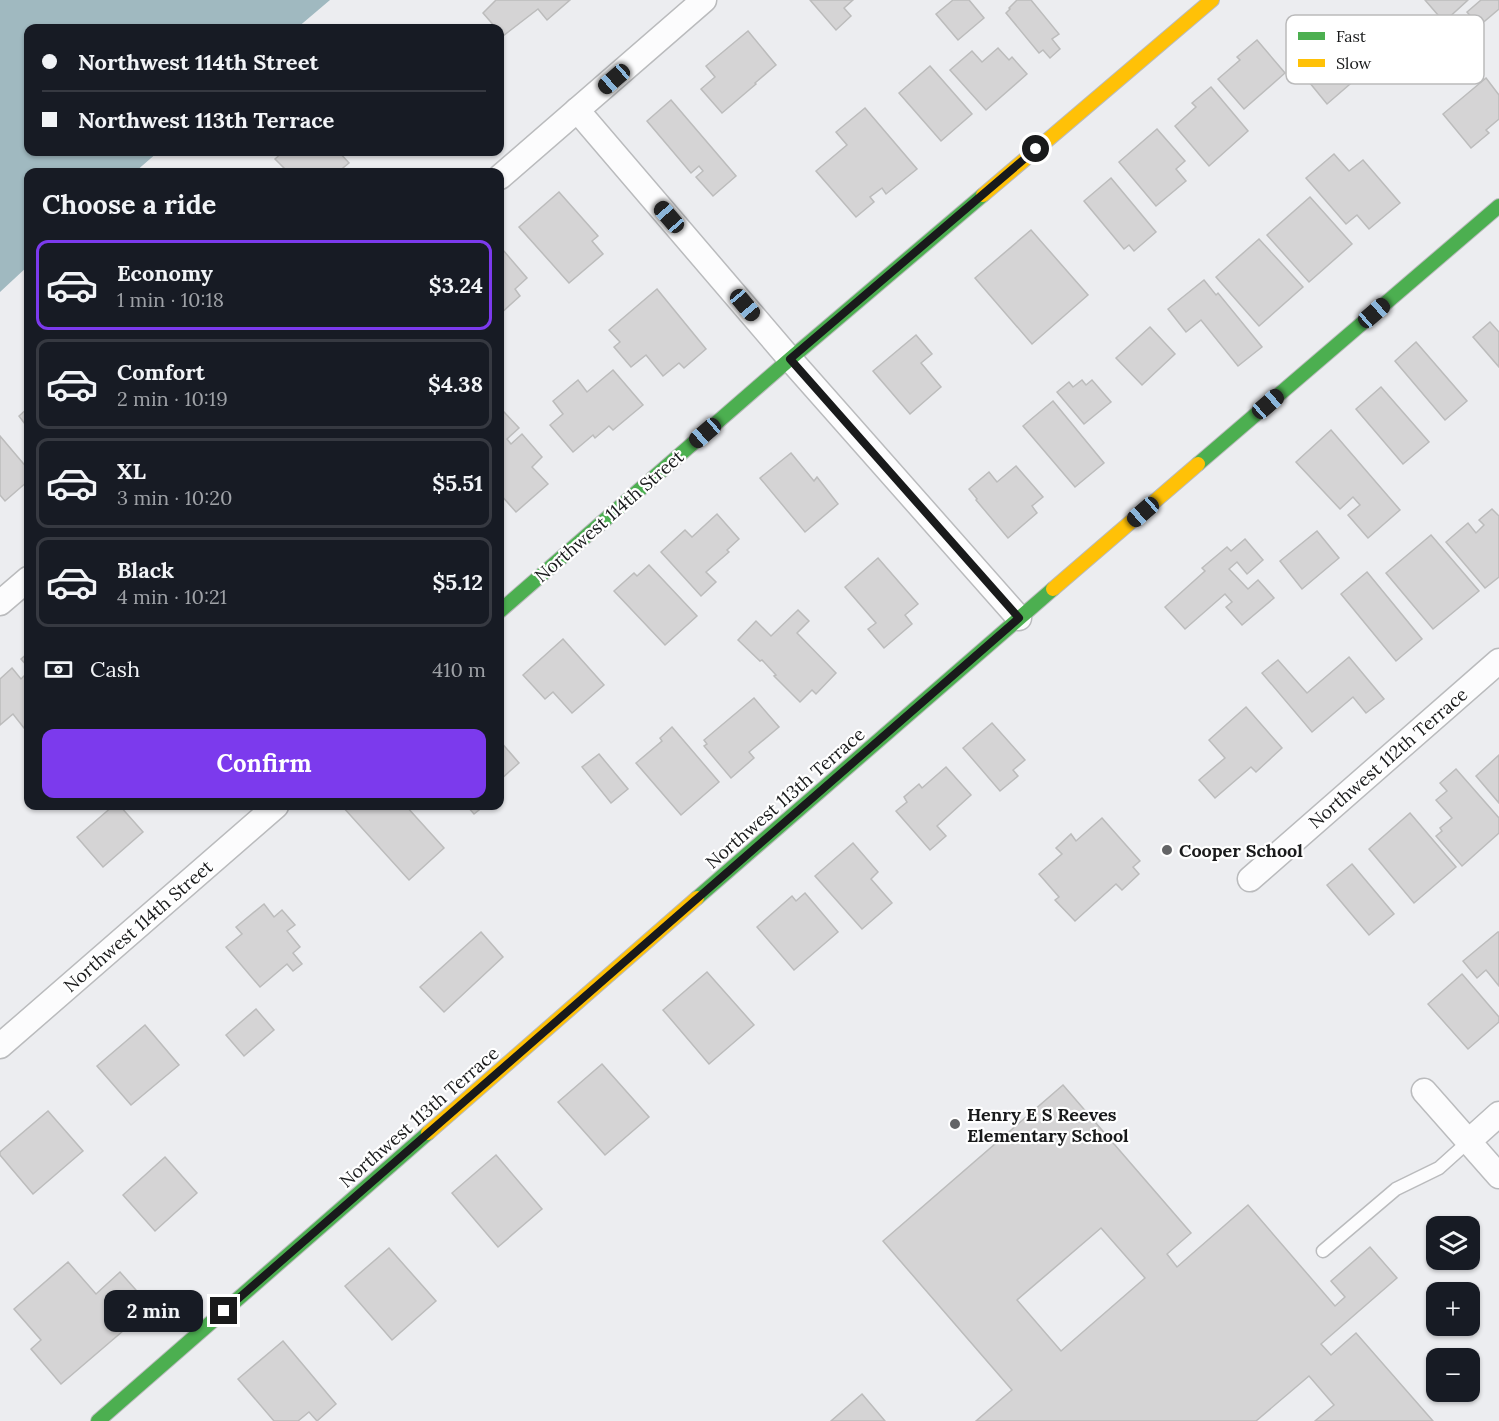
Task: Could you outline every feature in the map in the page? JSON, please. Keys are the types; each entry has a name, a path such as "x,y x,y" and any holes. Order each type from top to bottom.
{"street":[{"path":"504,174 704,0"},
{"name":"Northwest 114th Street","path":"504,608 790,359 1212,0"},
{"path":"577,110 790,359 1019,618"},
{"name":"Northwest 113th Terrace","path":"98,1421 1019,618 1499,206"},
{"path":"0,603 24,582"},
{"name":"Northwest 112th Terrace","path":"1250,879 1499,661"},
{"name":"Northwest 114th Street","path":"0,1046 271,810"},
{"path":"1424,1091 1499,1176"},
{"path":"1469,1141 1499,1114"}],"lane":[{"path":"1323,1251 1396,1189 1439,1168 1469,1141"}],"water":[{"path":"0,0 330,0 302,24 24,24 24,156 153,156 140,168 24,168 24,270 0,292"}],"building":[{"path":"496,0 570,0 547,20 538,9 504,35 504,24 493,24 483,13"},
{"path":"810,0 853,0 844,8 851,16 836,30"},
{"path":"953,0 969,0 984,18 958,40 936,14"},
{"path":"1017,0 1031,0 1059,34 1052,39 1060,49 1050,58 1043,50 1039,53 1006,13"},
{"path":"1425,0 1468,0 1452,15 1438,15"},
{"path":"1481,0 1499,0 1499,9 1484,22 1484,15 1470,15 1467,12"},
{"path":"748,31 776,65 722,113 701,89 715,77 706,66"},
{"path":"1257,40 1285,73 1244,109 1218,79 1240,60 1237,57"},
{"path":"998,48 1009,60 1012,57 1027,74 986,110 950,70 972,51 982,62"},
{"path":"930,66 972,114 941,141 899,93"},
{"path":"1486,78 1499,95 1499,119 1486,130 1489,133 1471,148 1443,114 1479,84 1484,84"},
{"path":"1311,84 1350,84 1327,104"},
{"path":"1211,87 1248,131 1209,166 1175,126 1196,107 1192,103"},
{"path":"671,100 736,176 713,196 696,177 703,171 699,166 691,173 647,121"},
{"path":"865,108 917,169 886,194 882,188 870,197 874,202 856,217 816,171 847,145 836,132"},
{"path":"1157,129 1185,161 1176,169 1186,181 1156,206 1119,162"},
{"path":"1334,154 1349,171 1363,160 1400,203 1369,229 1357,215 1346,224 1306,178"},
{"path":"278,156 343,156 349,163 343,168 284,168 275,159"},
{"path":"1111,178 1156,232 1134,251 1129,245 1124,249 1084,201"},
{"path":"559,192 598,236 592,241 603,254 569,283 519,227"},
{"path":"1310,197 1352,244 1309,282 1267,235"},
{"path":"1031,230 1088,295 1032,344 975,278"},
{"path":"1259,239 1303,287 1259,326 1216,277"},
{"path":"504,251 527,278 515,289 520,296 504,310"},
{"path":"1204,280 1216,295 1218,293 1262,347 1238,366 1201,320 1186,332 1168,309"},
{"path":"657,289 706,349 684,368 679,363 663,376 646,355 631,367 614,347 620,342 609,330"},
{"path":"1490,322 1499,332 1499,367 1473,337"},
{"path":"1150,327 1175,354 1142,385 1116,358"},
{"path":"916,335 932,354 921,363 941,387 910,414 873,371"},
{"path":"1416,342 1467,401 1445,420 1395,361"},
{"path":"613,370 643,405 613,430 609,426 595,438 593,435 573,452 550,425 563,414 553,401 578,380 587,392"},
{"path":"1082,380 1086,385 1092,380 1111,402 1084,424 1057,392 1069,382 1073,387"},
{"path":"1381,387 1429,442 1403,464 1356,409"},
{"path":"1053,401 1104,463 1075,487 1023,426"},
{"path":"24,412 24,423 19,416"},
{"path":"504,412 519,428 507,439 511,444 522,434 542,457 532,467 548,484 516,512 504,498"},
{"path":"1331,430 1400,510 1368,538 1348,515 1360,505 1353,497 1340,509 1296,462"},
{"path":"0,436 24,464 24,484 5,501 0,495"},
{"path":"791,453 814,481 817,477 838,504 805,532 760,478"},
{"path":"1016,466 1043,497 1032,506 1037,513 1008,538 969,489 989,472 997,482"},
{"path":"1492,509 1499,516 1499,577 1485,588 1446,542 1468,523 1476,533 1484,525 1479,520"},
{"path":"717,514 739,539 727,550 729,552 706,572 716,582 701,596 661,552 685,530 692,537"},
{"path":"1317,531 1339,558 1302,589 1280,561"},
{"path":"1431,535 1479,591 1433,629 1386,573"},
{"path":"1245,539 1263,560 1247,574 1237,562 1229,569 1248,589 1258,580 1274,598 1242,625 1226,607 1232,602 1225,594 1185,629 1165,607 1205,571 1202,568 1227,547 1231,551"},
{"path":"878,558 918,604 905,615 912,624 884,648 868,629 876,623 845,587"},
{"path":"649,565 697,616 665,645 614,591 634,573 637,576"},
{"path":"1367,572 1422,639 1396,661 1341,594"},
{"path":"798,610 809,621 797,633 836,673 816,694 812,690 800,702 774,676 776,675 762,660 760,661 738,640 756,621 771,636"},
{"path":"563,639 604,685 572,713 553,692 545,699 523,675"},
{"path":"1349,657 1384,699 1366,713 1353,697 1312,732 1262,673 1278,660 1307,693"},
{"path":"12,668 21,679 24,676 24,728 13,714 0,725 0,679"},
{"path":"754,698 779,727 749,752 754,758 731,778 704,746 707,744 704,740"},
{"path":"1246,707 1282,748 1256,772 1251,767 1215,798 1199,780 1225,758 1209,740"},
{"path":"992,723 1025,760 1013,770 1018,776 1000,791 963,748"},
{"path":"672,727 719,782 681,815 636,763 662,741 660,738"},
{"path":"504,746 519,763 504,776"},
{"path":"599,754 628,789 611,803 582,767"},
{"path":"1499,755 1499,803 1476,776"},
{"path":"946,767 971,795 937,826 946,836 930,850 896,811 907,802 904,797 919,784 922,788"},
{"path":"1456,769 1499,818 1499,833 1462,866 1436,836 1442,831 1440,828 1452,818 1436,800 1447,791 1440,783"},
{"path":"108,810 124,810 143,832 103,867 77,837"},
{"path":"346,810 410,810 444,848 409,880"},
{"path":"1410,813 1456,867 1414,903 1369,849"},
{"path":"1102,818 1140,861 1133,867 1139,874 1122,890 1116,884 1075,921 1055,900 1059,897 1039,874 1062,854 1056,848 1071,834 1076,841"},
{"path":"853,843 878,872 871,879 892,903 862,929 815,876"},
{"path":"1352,864 1394,914 1369,935 1327,885"},
{"path":"805,893 838,932 794,970 757,927 792,896 796,901"},
{"path":"264,904 274,917 282,910 295,925 287,931 300,947 293,953 302,964 293,971 287,964 260,987 226,947 242,934 236,927"},
{"path":"481,932 503,957 444,1012 420,987"},
{"path":"1498,932 1499,986 1486,970 1477,978 1463,961"},
{"path":"707,972 754,1025 709,1064 663,1010"},
{"path":"1462,974 1499,1017 1499,1022 1468,1049 1428,1004"},
{"path":"256,1009 274,1030 244,1056 226,1035"},
{"path":"145,1025 179,1065 131,1105 97,1066"},
{"path":"602,1064 649,1117 605,1155 558,1102"},
{"path":"1063,1085 1191,1233 1167,1254 1177,1267 1248,1205 1335,1306 1345,1297 1331,1281 1370,1247 1397,1278 1321,1344 1331,1355 1356,1333 1433,1421 1315,1421 1334,1405 1309,1376 1256,1421 976,1421 1012,1390 883,1241","holes":["1101,1228 1145,1278 1061,1351 1017,1300"]},
{"path":"48,1111 83,1151 33,1194 0,1155 0,1152"},
{"path":"496,1155 542,1209 498,1247 452,1193"},
{"path":"165,1157 197,1193 155,1231 123,1195"},
{"path":"389,1248 436,1301 392,1340 345,1286"},
{"path":"68,1262 96,1294 120,1272 151,1307 61,1384 31,1349 41,1340 14,1309"},
{"path":"283,1341 336,1404 317,1421 309,1412 298,1421 274,1421 238,1379"},
{"path":"862,1394 885,1421 831,1421"}],"traffic: fast":[{"path":"504,608 983,195"},
{"path":"1198,464 1499,206"},
{"path":"697,898 1053,589"},
{"path":"98,1421 428,1133"}],"traffic: slow":[{"path":"983,195 1212,0"},
{"path":"1053,589 1198,464"},
{"path":"428,1133 697,898"}],"place":[{"name":"Cooper School","path":"1167,850"},
{"name":"Henry E S Reeves Elementary School","path":"955,1124"}],"route":[{"path":"224,1311 1019,618 790,359 1036,149"}]}
